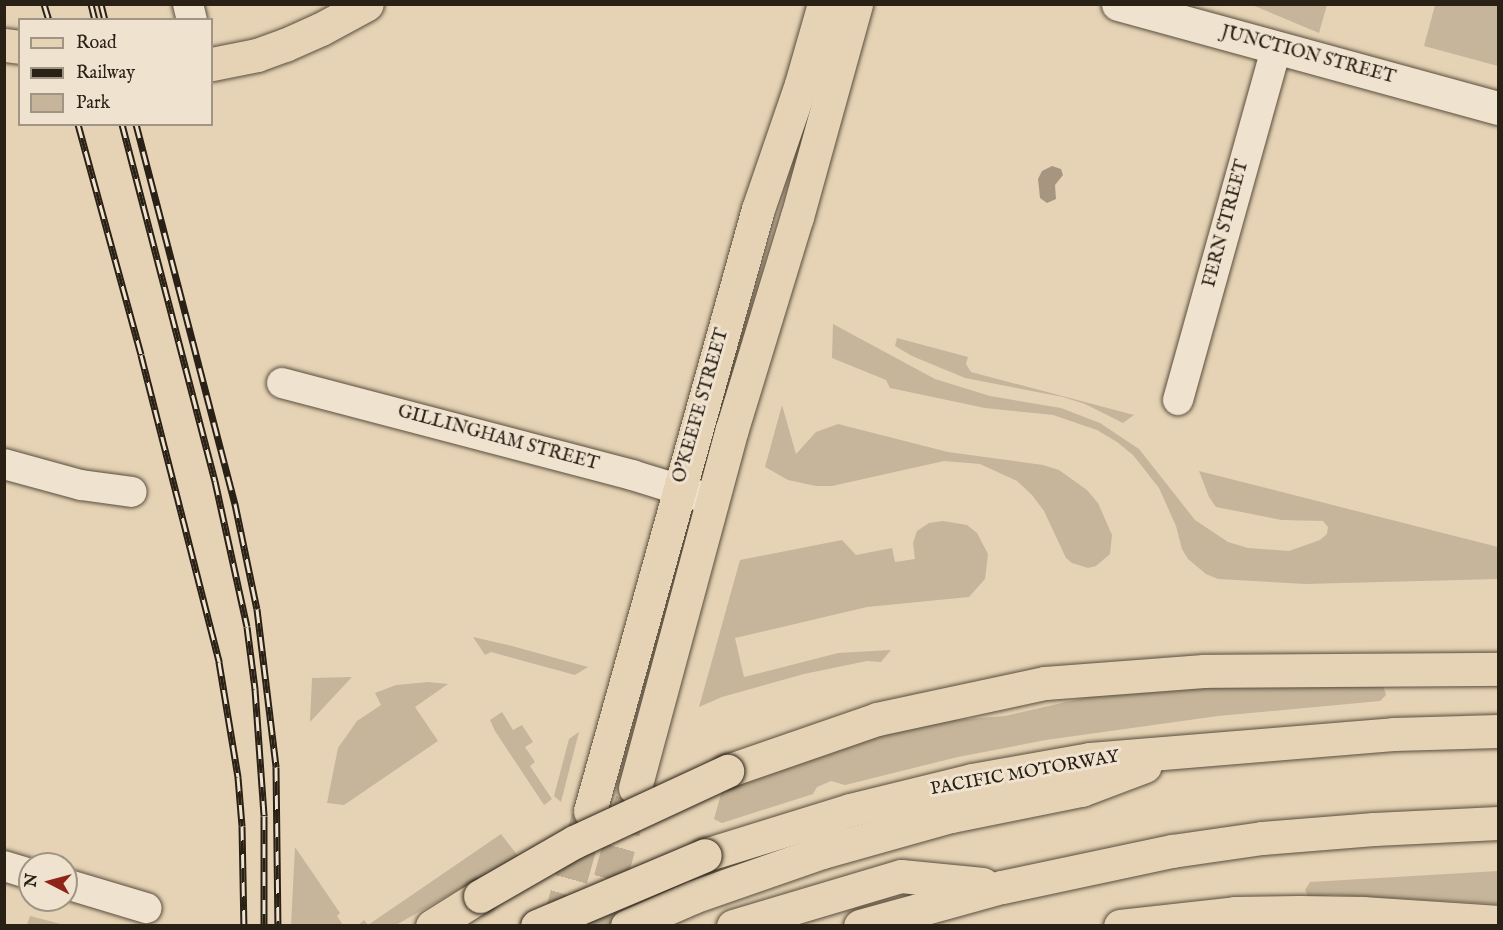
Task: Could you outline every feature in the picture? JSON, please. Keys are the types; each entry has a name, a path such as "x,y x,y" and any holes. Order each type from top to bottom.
{"main road":[{"path":"213,64 257,55 285,45 367,4"},
{"name":"O'KEEFE STREET","path":"590,811 678,489 772,162 801,84 824,4"},
{"name":"O'KEEFE STREET","path":"635,788 713,500 797,217 856,4"},
{"path":"432,926 574,842 727,771 877,719 1045,683 1204,671 1498,669"},
{"name":"PACIFIC MOTORWAY","path":"537,926 705,855 850,810 972,780 1090,759 1393,734 1498,732"},
{"path":"627,926 693,897 768,870 887,833 1016,802 1081,790 1181,753"},
{"path":"860,926 1002,887 1140,856 1262,838 1374,829 1498,823"},
{"path":"733,926 901,876 1002,887"},
{"path":"1120,926 1235,913 1288,912 1373,914 1498,922"}],"street":[{"name":"JUNCTION STREET","path":"1118,4 1498,108"},
{"name":"FERN STREET","path":"1179,400 1276,48"},
{"name":"GILLINGHAM STREET","path":"282,384 402,413 713,500"},
{"path":"4,464 81,485 132,492"},
{"path":"78,888 146,908"}],"green space":[{"path":"1252,5 1327,5 1319,33"},
{"path":"1435,5 1498,5 1498,66 1424,46"},
{"path":"833,324 935,379 990,396 1061,408 1100,423 1139,449 1195,520 1228,542 1248,548 1289,551 1320,540 1327,534 1328,527 1323,521 1282,520 1216,507 1209,497 1199,471 1498,547 1498,579 1305,584 1218,579 1206,574 1188,559 1159,488 1133,455 1117,442 1097,430 1053,415 985,408 890,388 886,380 832,358"},
{"path":"897,338 968,357 966,364 971,372 1134,415 1123,423 1085,404 1063,397 965,378 912,356 895,346"},
{"path":"782,405 796,454 816,432 838,424 948,452 1043,465 1059,470 1087,490 1098,503 1112,535 1110,554 1096,566 1088,568 1072,563 1066,558 1044,511 1032,495 1017,481 980,464 944,461 832,486 816,486 788,480 765,467"},
{"path":"943,521 967,525 977,533 988,554 985,579 969,597 867,607 735,638 744,677 838,653 891,650 881,662 867,661 804,674 722,697 699,707 740,560 842,540 856,555 892,548 895,562 915,559 913,543 917,531 929,523"},
{"path":"473,637 588,667 575,675 491,652 485,655"},
{"path":"352,677 310,722 312,678"},
{"path":"428,682 448,684 415,707 438,741 344,805 327,803 338,748 357,721 381,705 375,693 396,685"},
{"path":"1199,686 1383,686 1386,695 1380,701 1218,716 1046,740 958,757 845,785 831,781 817,787 813,794 722,823 714,819 722,790 873,736 943,721 1005,716 1088,697"},
{"path":"502,712 513,730 522,725 533,742 525,747 535,762 530,766 552,799 544,805 490,720"},
{"path":"579,732 561,802 554,796 569,739"},
{"path":"501,834 518,856 396,925 357,926 364,920 368,925"},
{"path":"295,847 340,913 337,916 343,925 291,925"},
{"path":"1498,871 1498,904 1333,895 1309,898 1305,890 1310,882"},
{"path":"30,916 65,925 27,925"}],"shaded area":[{"path":"1052,166 1061,169 1063,175 1055,185 1056,199 1047,203 1040,198 1038,179 1042,171"}],"tunnel":[{"path":"597,926 633,796"},
{"path":"558,926 588,817"}],"railway":[{"path":"44,4 48,18"},
{"path":"91,4 94,18"},
{"path":"101,4 104,18"},
{"path":"79,126 141,355 219,662 238,777 242,826 244,926"},
{"path":"123,126 215,481 247,627 255,689 264,816 264,926"},
{"path":"137,126 235,504 257,609 276,767 278,926"}]}
